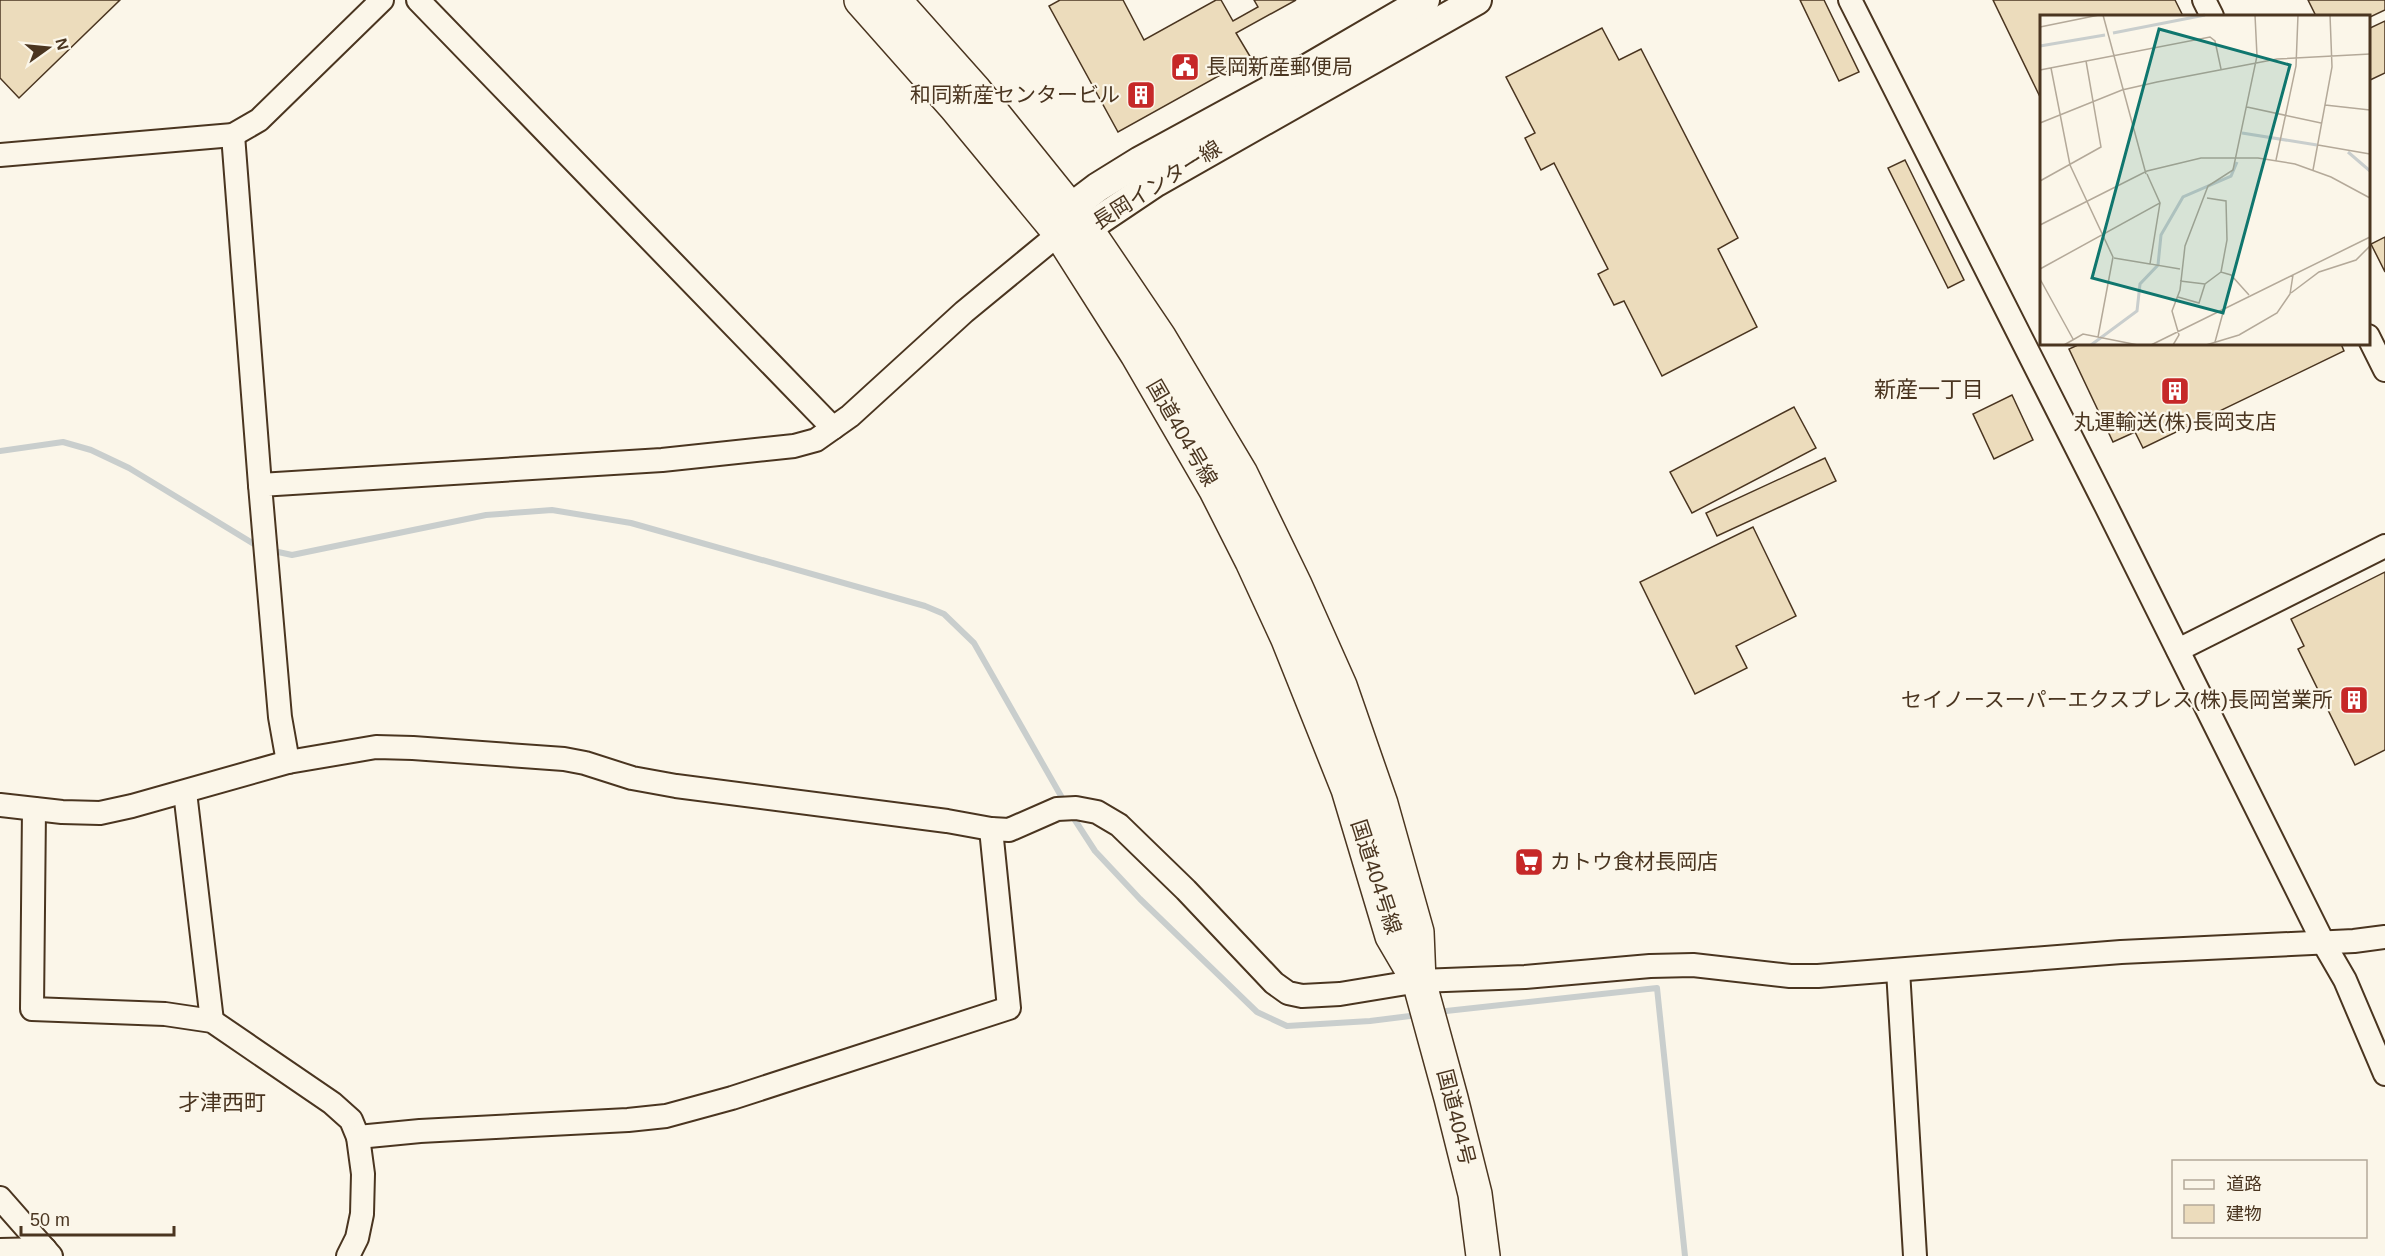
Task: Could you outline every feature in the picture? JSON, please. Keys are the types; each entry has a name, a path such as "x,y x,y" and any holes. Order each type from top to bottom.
{"highway":[{"name":"国道404号線","path":"861,0 955,106 1071,224"},
{"name":"国道404号線","path":"894,0 975,91 1071,224 1159,337 1240,474 1295,585 1331,665 1381,804 1417,932 1419,981"},
{"name":"国道404号","path":"1419,981 1452,1098 1475,1194 1483,1256"}],"main road":[{"name":"長岡インター線","path":"1071,224 1098,187 1425,0"},
{"name":"長岡インター線","path":"1071,224 1156,182 1477,0"}],"street":[{"path":"0,155 233,135 259,120 382,0"},
{"path":"418,0 833,428"},
{"path":"1850,0 2323,942 2345,980 2385,1074"},
{"path":"2204,0 2212,15"},
{"path":"233,135 280,717 288,762"},
{"path":"260,485 662,460 794,446 816,440 850,416 964,312 1071,224"},
{"path":"2370,340 2385,370"},
{"path":"2178,650 2385,546"},
{"path":"0,805 62,812 100,813 185,792 288,762 376,747 424,748 564,759 632,778 676,786 947,821 991,829 1009,830 1057,808 1076,808 1097,812 1119,825 1186,890 1274,983 1287,993 1322,996 1419,981 1525,977 1650,966 1693,965 1790,976 1898,970 2121,952 2385,937"},
{"path":"185,792 212,1021"},
{"path":"34,809 32,1009 165,1014 212,1021 332,1103 351,1120 358,1137 363,1174 362,1214 357,1238 348,1256"},
{"path":"358,1137 666,1116 732,1098 1009,1008 991,829"},
{"path":"1898,970 1915,1256"},
{"path":"0,1198 48,1252"},
{"path":"0,1250 48,1252"}],"building":[{"path":"0,0 120,0 19,98 0,78"},
{"name":"和同新産センタービル","path":"1060,0 1123,0 1144,40 1216,0 1221,0 1233,21 1258,7 1254,0 1296,0 1236,33 1251,58 1118,132 1049,6"},
{"path":"1800,0 1824,0 1859,72 1839,81"},
{"path":"1993,0 2175,0 2182,15 2040,15 2040,97"},
{"path":"2308,0 2385,0 2385,10 2370,17 2370,15 2316,15"},
{"path":"2385,21 2385,73 2370,80 2370,28"},
{"path":"1602,28 1619,60 1641,49 1738,238 1718,249 1757,327 1662,376 1624,301 1614,305 1598,274 1608,269 1554,163 1541,170 1525,138 1535,133 1506,77"},
{"path":"1905,160 1964,280 1948,288 1888,168"},
{"path":"2385,237 2385,272 2371,244"},
{"name":"丸運輸送(株)長岡支店","path":"2078,345 2341,345 2344,351 2143,448 2135,432 2113,442 2069,349"},
{"path":"2012,395 2033,440 1994,459 1973,414"},
{"path":"1794,407 1816,448 1692,513 1670,472"},
{"path":"1825,458 1836,481 1717,536 1706,513"},
{"path":"1753,527 1796,616 1736,646 1747,668 1695,694 1640,582"},
{"name":"セイノースーパーエクスプレス(株)長岡営業所","path":"2385,572 2385,750 2355,765 2298,649 2304,646 2291,619"}],"waterway":[{"path":"0,451 63,442 91,450 129,468 259,547"},
{"path":"269,550 292,555 486,515 552,510 631,523 925,606 944,614 974,643 1065,803"},
{"path":"1071,814 1095,851 1140,899 1257,1012 1287,1026 1370,1021 1418,1015"},
{"path":"1437,1012 1657,988 1685,1256"}],"place":[{"name":"長岡新産郵便局","path":"1185,67"},
{"name":"和同新産センタービル","path":"1141,95"},
{"name":"丸運輸送(株)長岡支店","path":"2175,391"},
{"name":"セイノースーパーエクスプレス(株)長岡営業所","path":"2354,700"},
{"name":"カトウ食材長岡店","path":"1529,862"}],"district":[{"name":"新産一丁目","path":"1929,389"},
{"name":"才津西町","path":"222,1102"}]}
